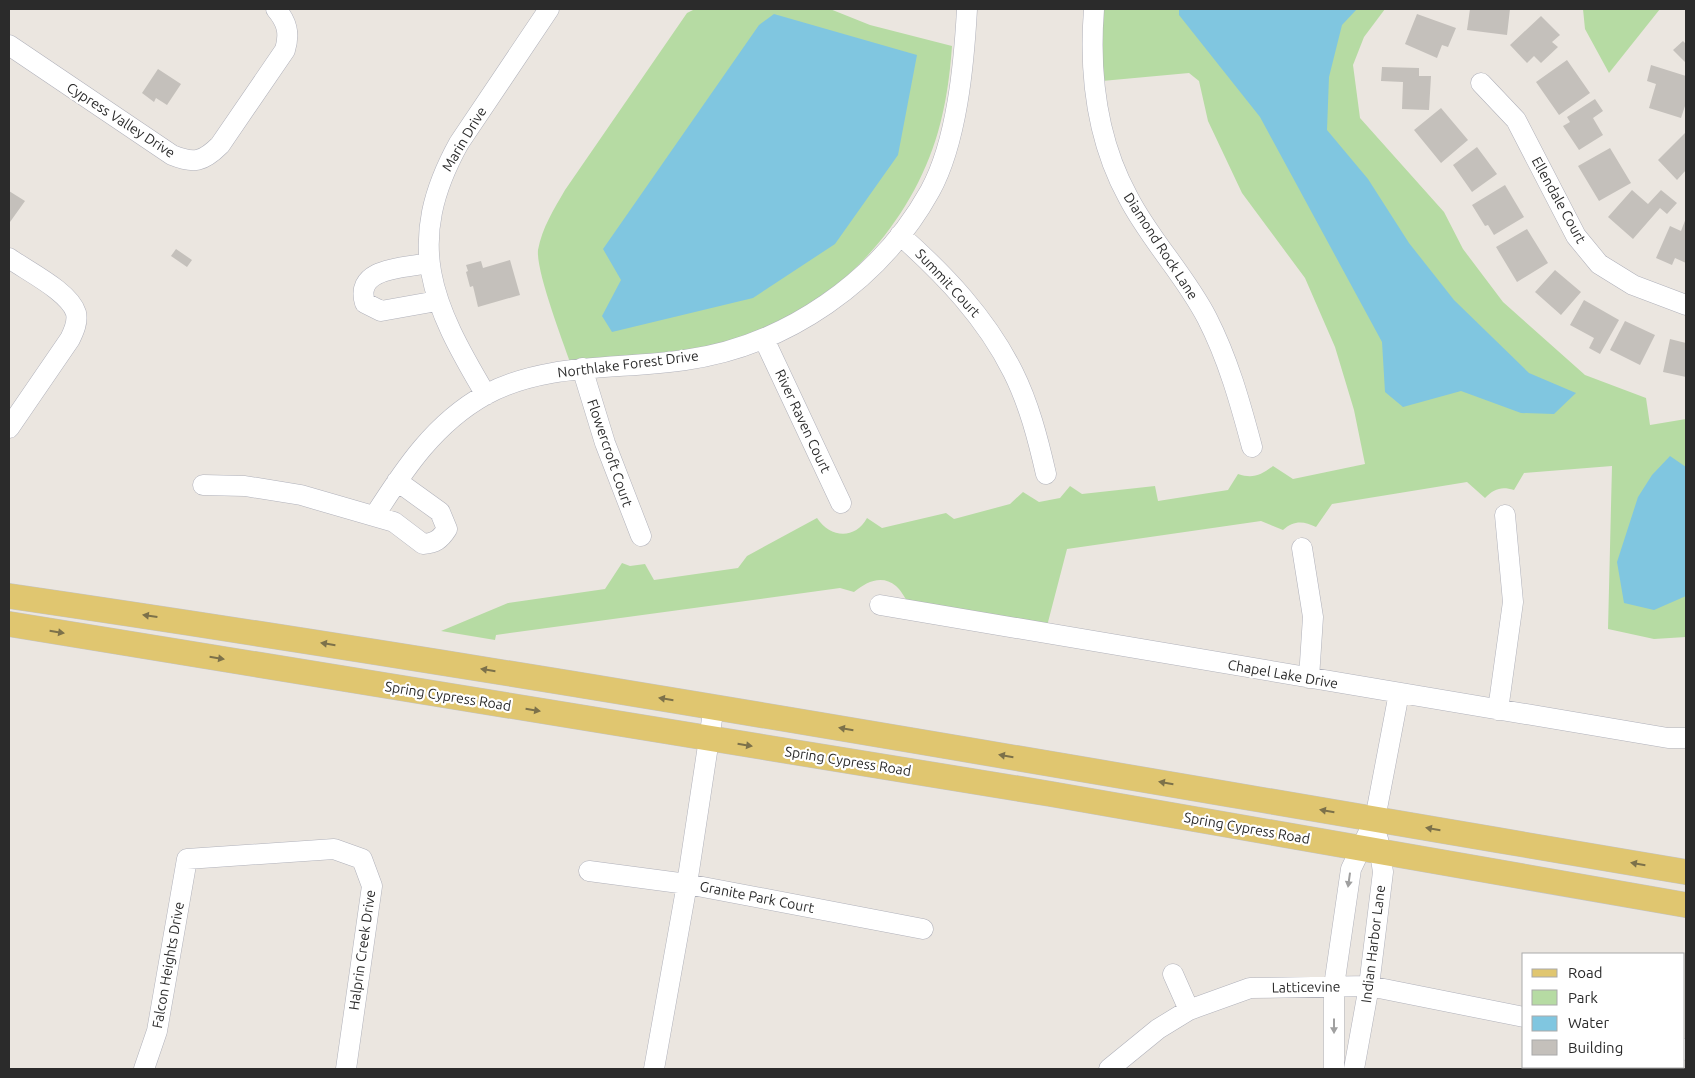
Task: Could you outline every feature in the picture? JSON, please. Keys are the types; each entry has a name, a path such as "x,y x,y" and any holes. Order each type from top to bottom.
{"main road":[{"path":"9,596 186,622 714,706 1686,872"},
{"path":"182,652 186,622"},
{"name":"Spring Cypress Road","path":"9,624 1051,794 1686,905"},
{"path":"1051,794 1055,764"}],"street":[{"name":"Cypress Valley Drive","path":"9,46 172,155 185,160 198,160 208,157 220,145 285,50 288,40 287,28 284,18 276,9"},
{"name":"Marin Drive","path":"486,395 458,347 437,301 427,251 433,206 447,163 549,9"},
{"name":"Northlake Forest Drive","path":"375,515 397,481 429,438 460,412 486,395 527,379 582,368 685,360 764,340 824,307 867,270 900,235 931,190 950,138 964,63 968,9"},
{"name":"Diamond Rock Lane","path":"1094,9 1092,51 1095,96 1114,166 1128,197 1206,317 1227,362 1252,447"},
{"name":"Ellendale Court","path":"1481,83 1516,120 1576,236 1599,264 1633,286 1686,306"},
{"name":"Summit Court","path":"900,235 964,297 1002,351 1014,373 1027,406 1046,474"},
{"path":"9,258 62,294 71,303 76,314 76,327 70,339 9,428"},
{"path":"429,264 378,273 369,278 362,293 365,303 381,311 437,301"},
{"name":"River Raven Court","path":"764,340 841,503"},
{"name":"Flowercroft Court","path":"582,368 605,443 641,536"},
{"path":"203,485 276,490 375,515 394,522 423,544 434,543 442,538 447,529 440,512 397,481"},
{"path":"1498,710 1513,602 1505,515"},
{"path":"1302,548 1313,617 1309,678"},
{"name":"Chapel Lake Drive","path":"880,605 1399,694 1668,738 1686,738"},
{"name":"Indian Harbor Lane","path":"1334,1069 1334,986 1351,869 1370,850 1374,819 1399,694"},
{"path":"654,1069 687,884 714,706"},
{"name":"Halprin Creek Drive","path":"187,859 334,849 362,859 372,886 346,1069"},
{"name":"Indian Harbor Lane","path":"1354,1069 1369,986 1383,872 1370,850"},
{"name":"Falcon Heights Drive","path":"144,1069 157,1031 187,859"},
{"name":"Granite Park Court","path":"589,871 687,884 924,929"},
{"path":"1174,974 1189,1010"},
{"name":"Latticevine","path":"1109,1069 1158,1029 1189,1010 1250,988 1369,986 1522,1017"}],"green space":[{"path":"695,9 830,9 870,25 952,46 943,111 926,166 909,199 889,229 866,257 840,282 811,304 779,322 746,336 703,348 659,355 570,362 550,305 538,260 538,250 542,234 565,190 687,13"},
{"path":"1102,9 1385,9 1364,37 1353,65 1360,118 1444,212 1463,249 1503,302 1585,375 1646,398 1650,425 1686,419 1686,637 1654,639 1608,629 1612,466 1524,473 1514,490 1498,489 1485,498 1467,482 1332,504 1316,527 1299,522 1291,524 1283,530 1261,521 1067,549 1047,626 908,602 891,582 880,580 864,585 854,592 840,588 496,635 495,640 441,631 508,603 605,589 622,563 630,566 645,564 654,580 738,568 747,556 817,518 829,530 842,534 856,530 867,518 882,528 946,513 954,519 1010,504 1023,492 1039,502 1060,498 1070,486 1082,494 1155,486 1158,501 1228,490 1238,474 1257,475 1273,466 1293,479 1365,464 1354,410 1335,347 1305,278 1242,193 1208,121 1199,81 1189,73 1102,81"},
{"path":"1583,9 1660,9 1609,73 1585,29"}],"water":[{"path":"1179,9 1357,9 1342,25 1329,77 1327,130 1368,179 1409,243 1454,300 1529,373 1576,393 1554,414 1521,413 1461,391 1403,407 1385,392 1382,342 1260,117 1179,15"},
{"path":"774,14 917,55 898,155 835,244 753,298 612,332 602,316 621,280 603,249 759,25"},
{"path":"1670,456 1686,467 1686,596 1654,610 1624,603 1617,562 1638,497 1652,475"}],"building":[{"path":"1470,9 1510,9 1507,35 1467,30"},
{"path":"1417,14 1456,28 1448,47 1442,45 1437,58 1405,44"},
{"path":"1541,16 1560,35 1552,42 1558,47 1541,63 1534,56 1527,63 1510,45"},
{"path":"1683,41 1686,44 1686,63 1673,50"},
{"path":"1567,60 1590,93 1559,115 1536,82"},
{"path":"1651,65 1686,76 1686,103 1681,118 1649,108 1656,84 1647,81"},
{"path":"1382,67 1419,68 1419,76 1431,76 1429,110 1402,109 1403,82 1381,81"},
{"path":"158,69 181,84 167,105 156,98 154,102 142,93"},
{"path":"1595,99 1603,111 1593,118 1603,135 1579,150 1563,126 1570,122 1567,117"},
{"path":"1441,108 1468,140 1441,163 1414,130"},
{"path":"1686,132 1686,170 1677,180 1658,160"},
{"path":"1477,147 1497,174 1472,192 1453,165"},
{"path":"1610,148 1631,183 1599,201 1578,166"},
{"path":"1505,185 1524,217 1494,235 1488,225 1485,226 1472,205"},
{"path":"1632,190 1648,204 1661,190 1677,203 1667,214 1660,208 1633,239 1608,217"},
{"path":"9,191 25,201 10,222 9,222"},
{"path":"1686,218 1686,263 1675,258 1672,265 1656,258 1670,226 1681,231"},
{"path":"1527,229 1548,263 1517,282 1496,247"},
{"path":"176,249 192,260 187,267 171,256"},
{"path":"510,260 520,295 478,307 473,286 470,287 466,265 481,261 483,268"},
{"path":"1555,270 1581,292 1561,315 1535,292"},
{"path":"1584,300 1619,320 1600,354 1589,348 1594,338 1570,325"},
{"path":"1625,321 1655,335 1640,365 1610,350"},
{"path":"1670,339 1686,343 1686,377 1663,372"}]}
